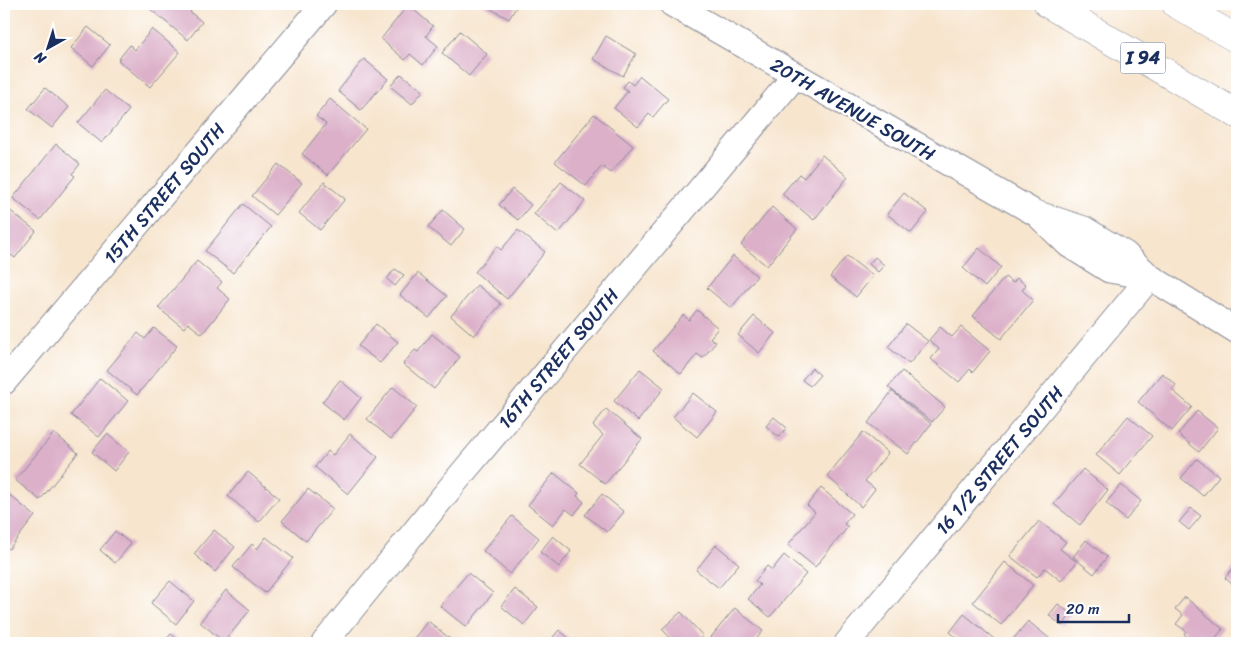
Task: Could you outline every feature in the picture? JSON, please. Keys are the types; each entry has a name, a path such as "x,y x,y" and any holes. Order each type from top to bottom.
{"highway":[{"name":"I 94","path":"1048,4 1237,114"},
{"path":"1176,4 1237,39"}],"street":[{"name":"15TH STREET SOUTH","path":"4,382 324,4"},
{"name":"20TH AVENUE SOUTH","path":"672,4 1035,213 1069,245 1110,270 1150,277 1237,331"},
{"name":"16TH STREET SOUTH","path":"324,643 460,476 795,76"},
{"name":"16 1/2 STREET SOUTH","path":"848,643 1150,277"}],"building":[{"path":"154,4 197,4 190,12 202,22 188,40 150,9"},
{"path":"482,4 518,4 509,19"},
{"path":"408,5 433,26 426,36 438,46 423,65 410,54 405,60 381,39"},
{"path":"88,27 110,45 93,66 71,48"},
{"path":"152,29 180,52 150,87 118,60 130,45 135,50"},
{"path":"460,31 487,54 469,76 442,53"},
{"path":"606,36 636,54 623,76 593,59"},
{"path":"364,59 388,79 361,110 338,91"},
{"path":"401,74 423,91 412,104 390,86"},
{"path":"640,76 668,99 653,117 649,114 638,127 614,108 628,91 623,87 628,81 633,85"},
{"path":"45,88 69,107 52,128 28,109"},
{"path":"105,90 129,110 102,143 78,123"},
{"path":"330,99 366,129 328,175 302,154 326,124 316,116"},
{"path":"594,114 633,146 611,173 602,166 586,186 555,162"},
{"path":"56,144 80,164 72,174 75,176 40,220 13,198"},
{"path":"822,155 848,177 814,220 782,194 799,174 804,178"},
{"path":"278,164 302,183 275,215 252,196"},
{"path":"324,182 345,199 320,230 299,213"},
{"path":"561,182 585,201 558,234 534,214"},
{"path":"512,189 531,205 518,220 499,205"},
{"path":"904,193 928,212 911,233 887,214"},
{"path":"243,204 271,227 233,273 205,251"},
{"path":"772,207 797,229 767,266 741,245"},
{"path":"8,209 36,231 15,258 11,255 4,264 4,214"},
{"path":"443,210 465,229 451,246 428,227"},
{"path":"518,230 545,252 507,299 475,272 497,246 501,250"},
{"path":"979,248 1001,267 985,287 963,268"},
{"path":"733,256 757,276 731,308 707,288"},
{"path":"847,256 873,276 856,297 830,277"},
{"path":"875,257 884,265 878,272 869,264"},
{"path":"197,261 222,282 217,288 230,299 202,334 188,323 184,328 158,308"},
{"path":"395,269 404,275 395,286 387,279"},
{"path":"418,273 447,296 429,318 400,295"},
{"path":"1005,277 1013,283 1017,278 1026,285 1022,290 1033,300 1001,339 973,316"},
{"path":"477,285 501,304 474,336 451,316"},
{"path":"697,310 718,328 710,338 716,342 703,358 697,354 681,374 653,351 683,315 689,320"},
{"path":"754,316 775,333 759,353 738,335"},
{"path":"376,324 398,342 380,363 358,346"},
{"path":"906,324 928,341 909,364 888,347"},
{"path":"940,327 952,337 961,327 990,351 973,372 970,369 959,382 931,359 939,349 929,340"},
{"path":"154,328 177,346 137,395 107,370 138,333 145,339"},
{"path":"432,334 460,357 434,389 403,364 415,350 418,352"},
{"path":"812,368 820,375 810,386 802,380"},
{"path":"640,369 664,388 638,421 614,401"},
{"path":"902,371 945,407 932,422 888,387"},
{"path":"1162,373 1176,385 1172,390 1192,407 1172,431 1138,402"},
{"path":"100,378 128,401 99,437 71,415"},
{"path":"340,380 361,398 344,420 322,402"},
{"path":"393,387 417,407 391,439 367,419"},
{"path":"892,391 931,424 908,454 868,423"},
{"path":"693,393 717,412 697,437 673,417"},
{"path":"606,409 642,439 605,484 580,464 603,435 593,426"},
{"path":"1197,411 1218,428 1199,452 1178,434"},
{"path":"1128,416 1152,436 1120,475 1096,455"},
{"path":"774,417 787,428 779,437 766,426"},
{"path":"863,432 888,453 865,481 875,489 861,507 827,476"},
{"path":"54,433 78,453 40,500 15,480"},
{"path":"107,434 129,452 114,471 92,452"},
{"path":"350,434 378,457 348,494 315,467 328,451 333,455"},
{"path":"1197,459 1219,476 1203,496 1181,478"},
{"path":"1083,469 1108,490 1080,525 1054,504"},
{"path":"248,472 279,498 259,522 228,496"},
{"path":"554,473 579,493 577,496 584,502 574,515 566,509 553,525 528,505"},
{"path":"1121,485 1141,501 1126,520 1106,503"},
{"path":"821,488 852,514 844,524 848,527 815,567 788,545 815,512 807,505"},
{"path":"308,489 333,509 306,541 282,521"},
{"path":"6,492 35,516 9,549 4,544 4,495"},
{"path":"602,494 624,512 607,532 585,515"},
{"path":"1191,508 1201,516 1189,530 1179,522"},
{"path":"512,516 539,538 510,574 483,551"},
{"path":"1039,521 1066,542 1060,549 1077,562 1061,581 1045,568 1037,577 1010,556"},
{"path":"214,530 235,547 215,572 194,554"},
{"path":"115,531 131,544 115,563 100,550"},
{"path":"553,536 571,551 559,567 540,552"},
{"path":"266,537 293,558 265,593 233,567 252,544 257,549"},
{"path":"1086,540 1107,557 1094,574 1073,557"},
{"path":"716,545 739,564 719,588 696,570"},
{"path":"784,555 806,574 770,617 748,599 760,585 755,581 767,566 772,570"},
{"path":"1005,562 1033,585 1001,625 973,602"},
{"path":"1237,563 1237,588 1225,578"},
{"path":"468,573 493,593 466,627 440,606"},
{"path":"170,581 194,601 176,624 151,603"},
{"path":"515,589 538,607 524,625 501,606"},
{"path":"226,590 250,610 224,642 200,622"},
{"path":"1185,597 1223,629 1211,643 1195,643 1184,634 1186,631 1176,624 1183,615 1175,609"},
{"path":"1058,604 1071,614 1062,626 1049,615"},
{"path":"735,608 763,631 753,643 706,643"},
{"path":"681,612 703,636 695,643 675,643 662,629"},
{"path":"964,614 999,643 960,643 961,641 950,632"},
{"path":"428,621 454,642 410,643"},
{"path":"1028,621 1055,643 1010,643"},
{"path":"559,630 570,639 567,643 561,643 553,637"},
{"path":"171,634 183,643 163,643"}]}
